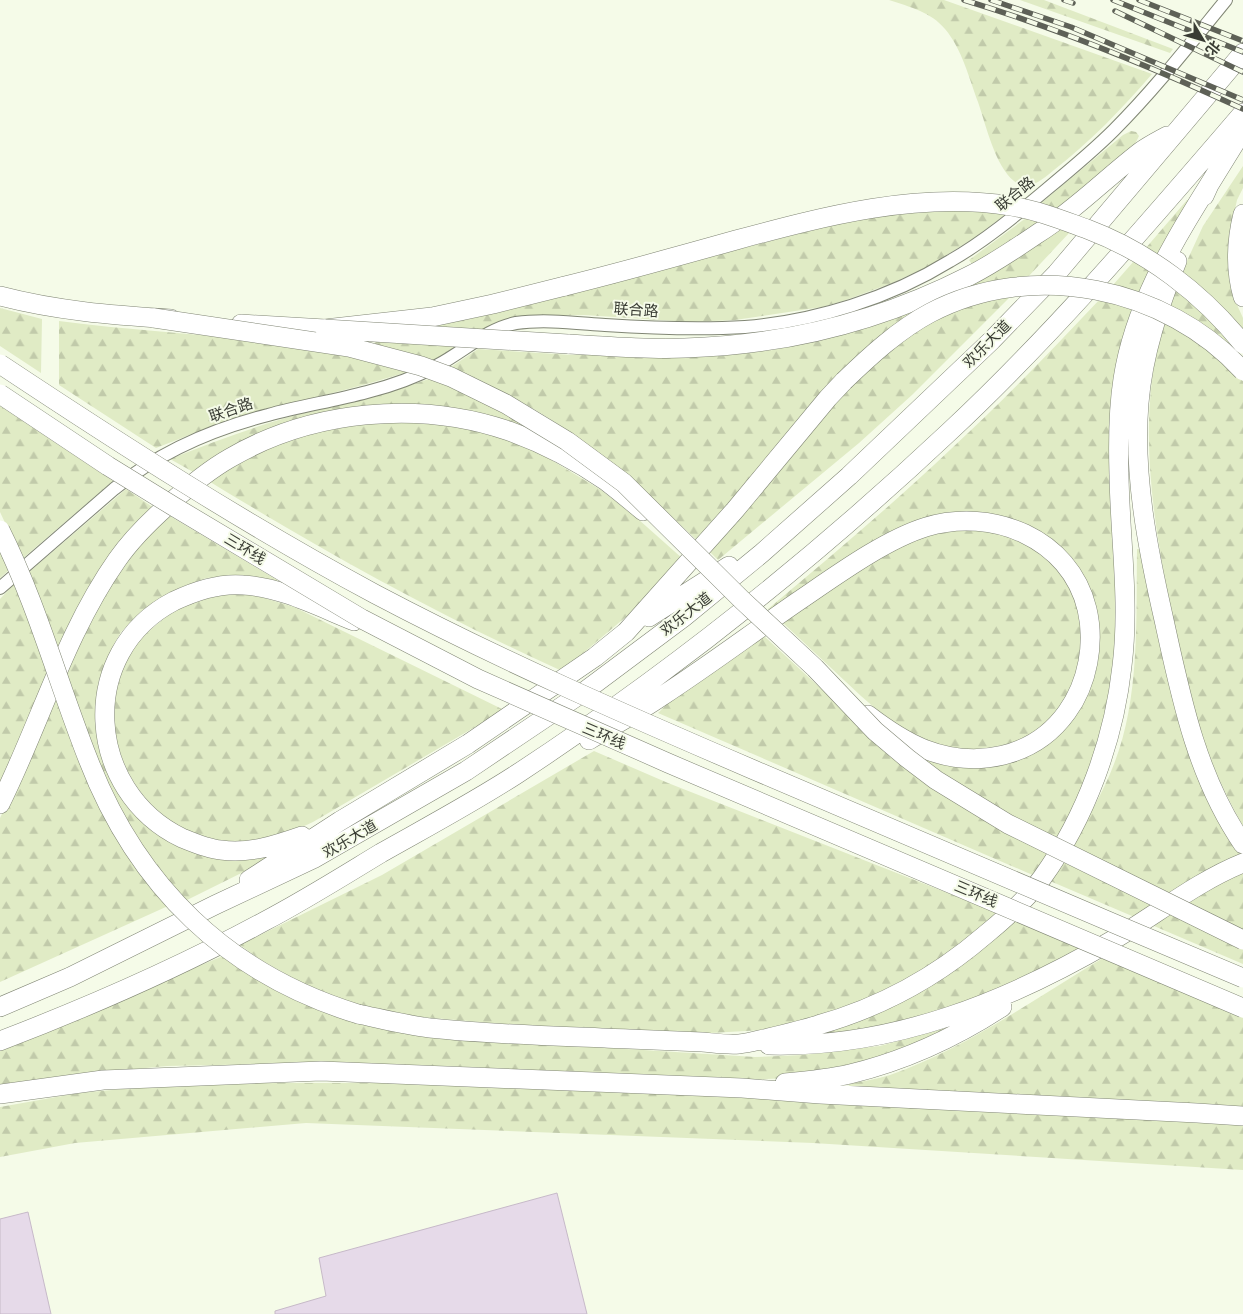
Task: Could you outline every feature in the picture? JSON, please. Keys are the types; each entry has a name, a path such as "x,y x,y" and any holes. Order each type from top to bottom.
{"highway":[{"name":"欢乐大道","path":"0,1007 70,977 215,905 314,860 466,771 585,691 684,617 762,553 849,476 992,340 1057,273 1243,53"},
{"name":"欢乐大道","path":"0,1041 165,972 267,920 514,776 623,702 785,577 872,502 997,386 1056,325 1243,113"},
{"path":"740,1044 807,1029 849,1016 878,1005 927,978 979,941 1021,903 1041,879 1069,833 1103,756 1114,714 1122,668 1126,603 1119,447 1121,398 1128,354 1158,272 1170,248 1243,130"},
{"path":"0,296 29,304 71,311 568,344 653,348 717,346 788,338 867,319 969,276 1039,233 1074,207 1142,150 1176,131"},
{"path":"1209,185 1164,293 1154,323 1143,372 1139,403 1138,444 1144,514 1151,563 1185,715 1195,747 1216,796 1243,844"},
{"path":"325,329 432,317 493,304 800,223 871,208 966,202 1028,209 1077,225 1120,243 1152,262 1181,283 1220,318 1243,344"},
{"path":"1243,214 1237,248 1237,272 1243,297"},
{"path":"626,632 735,510 844,381 872,354 911,325 929,313 951,303 989,291 1043,285 1070,286 1092,290 1134,300 1158,309 1195,329 1228,356 1243,372"},
{"path":"154,318 349,347 421,366 451,377 506,404 588,456 637,495 844,698 875,731 936,780 1016,828 1243,940"},
{"name":"三环线","path":"0,364 136,454 284,544 377,595 491,653 830,803 1243,978"},
{"name":"三环线","path":"0,394 108,466 403,642 577,724 1243,1008"},
{"path":"0,804 53,683 92,601 124,551 153,518 189,486 208,472 253,446 280,435 319,423 346,418 394,414 445,417 472,421 511,432 591,471 686,544"},
{"path":"514,776 572,750 661,697 817,589 872,554 901,538 929,526 970,521 1002,524 1014,528 1038,540 1061,559 1076,580 1089,617 1090,644 1088,664 1082,684 1068,711 1050,732 1026,748 1013,753 983,758 954,757 924,749 886,729 844,698"},
{"path":"0,530 33,603 94,775 119,826 137,856 168,896 214,940 288,988 358,1014 448,1030 539,1036 793,1045 872,1038 940,1021 972,1010 1058,970"},
{"path":"215,905 261,871 468,744 595,657 626,632 736,561 762,553"},
{"path":"340,821 302,836 259,849 236,851 216,850 174,834 147,816 131,795 117,770 108,746 104,715 105,697 113,669 130,637 163,607 183,596 226,585 243,584 267,588 327,610 403,642"},
{"path":"742,1088 817,1080 850,1074 899,1058 966,1028 1058,970 1118,937 1200,885 1243,863"},
{"path":"0,1094 103,1080 321,1071 742,1088 820,1094 1243,1116"}],"street":[{"name":"联合路","path":"0,588 131,475 160,458 221,429 265,416 362,394 407,380 439,365 503,327 520,323 555,322 711,329 750,326 834,310 909,283 978,244 1074,167 1114,131 1226,0"}],"green space":[{"path":"889,0 944,0 1152,74 1093,137 1042,180 1031,185 1022,186 1014,181 1001,166 965,64 951,37 939,23 927,14"},
{"path":"1020,0 1044,0 1173,49 1170,53"},
{"path":"1131,131 1136,132 1139,136 1134,146 1059,210 1040,204 1123,135"},
{"path":"1243,166 1243,188 1237,200 1229,237 1234,298 1243,318 1243,333 1181,274 1203,226"},
{"path":"1189,200 1159,258 1145,249"},
{"path":"944,210 1006,214 974,238 927,267 892,283 822,307 735,320 691,322 584,315 519,317 496,323 479,331 423,326 470,319 844,222 891,213"},
{"path":"1026,218 1043,222 972,264 969,260"},
{"path":"1061,228 1070,232 1027,278 924,310 699,542 623,473 574,435 514,398 451,367 478,349 572,355 714,355 773,350 794,345"},
{"path":"1134,261 1151,273 1142,294 1113,285"},
{"path":"1176,290 1194,302 1236,350 1170,306"},
{"path":"1012,295 912,395 859,443 718,560 709,551 840,398 873,365 909,336 929,323 969,306"},
{"path":"1101,298 1136,309 1129,332 1115,673 1097,751 1075,805 1056,839 988,803 923,760 926,757 1031,754 1098,644 1049,538 1027,525 1003,517 978,514 952,515 773,613 768,609 929,470 1046,356"},
{"path":"0,308 42,319 41,373 0,346"},
{"path":"59,321 248,339 310,347 410,371 250,414 156,448 59,385"},
{"path":"1164,321 1205,347 1243,381 1243,826 1213,765 1192,710 1179,659 1161,557 1149,456 1149,422 1156,354"},
{"path":"376,340 458,346 432,361 375,344"},
{"path":"432,378 469,393 538,430 353,411 195,473 170,459 221,439 273,422"},
{"path":"0,406 113,481 22,559 0,512"},
{"path":"402,421 443,423 499,435 538,452 601,490 638,519 683,559 634,610 562,671 471,628 381,581 207,480 259,452 298,437 351,426"},
{"path":"126,489 157,510 60,659 29,572"},
{"path":"168,515 277,580 277,582 236,576 206,578 179,588 144,609 121,632 98,683 97,719 152,828 179,847 282,853 185,901 151,859 113,797 84,727 65,673 114,573"},
{"path":"967,527 1004,532 1053,561 1070,587 1081,618 1082,652 1069,695 1043,728 1018,741 1003,745 974,750 957,750 920,739 883,715 783,623 859,570 917,538"},
{"path":"0,549 9,570 0,578"},
{"path":"1137,549 1142,549 1225,829 1242,854 1171,894 1072,846 1110,775 1122,739 1128,712 1135,658"},
{"path":"15,583 35,635 49,680 0,788 0,599"},
{"path":"236,594 254,595 294,607 504,710 298,829 270,838 244,843 217,840 191,832 169,820 150,803 134,782 122,759 115,733 114,700 121,670 127,656 135,645 175,609 187,603 208,597"},
{"path":"764,636 882,745 1049,854 1035,876 658,713 668,703"},
{"path":"55,694 89,786 101,810 168,906 0,982 0,818"},
{"path":"594,751 668,783 1001,914 915,977 849,1008 764,1030 710,1033 538,1027 421,1017 372,1008 345,1000 298,981 261,960 240,945 382,875"},
{"path":"1063,860 1157,905 1139,919 1050,881"},
{"path":"1243,871 1243,930 1187,902"},
{"path":"1170,913 1243,948 1243,964 1154,926"},
{"path":"1015,921 1084,949 1015,985 912,1022 813,1037"},
{"path":"223,956 263,983 290,998 335,1016 362,1024 451,1038 755,1057 803,1055 880,1046 957,1025 900,1053 818,1074 787,1078 743,1080 449,1066 268,1064 167,1066 104,1072 0,1087 0,1048"},
{"path":"1103,958 1243,1018 1243,1111 850,1090 849,1084 890,1075 918,1064 973,1037"},
{"path":"249,1083 386,1083 689,1094 1243,1123 1243,1170 813,1143 306,1123 75,1143 0,1157 0,1107 79,1093 145,1087"}],"building":[{"path":"557,1193 587,1314 275,1314 275,1311 326,1296 319,1258"},
{"path":"28,1212 51,1314 0,1314 0,1219"}],"railway":[{"path":"964,0 1035,23 1105,50 1175,78 1243,109"},
{"path":"991,0 1071,27 1243,100"},
{"path":"1064,0 1073,3"},
{"path":"1113,0 1243,52"},
{"path":"1139,0 1243,41"},
{"path":"1115,11 1243,72"}]}
